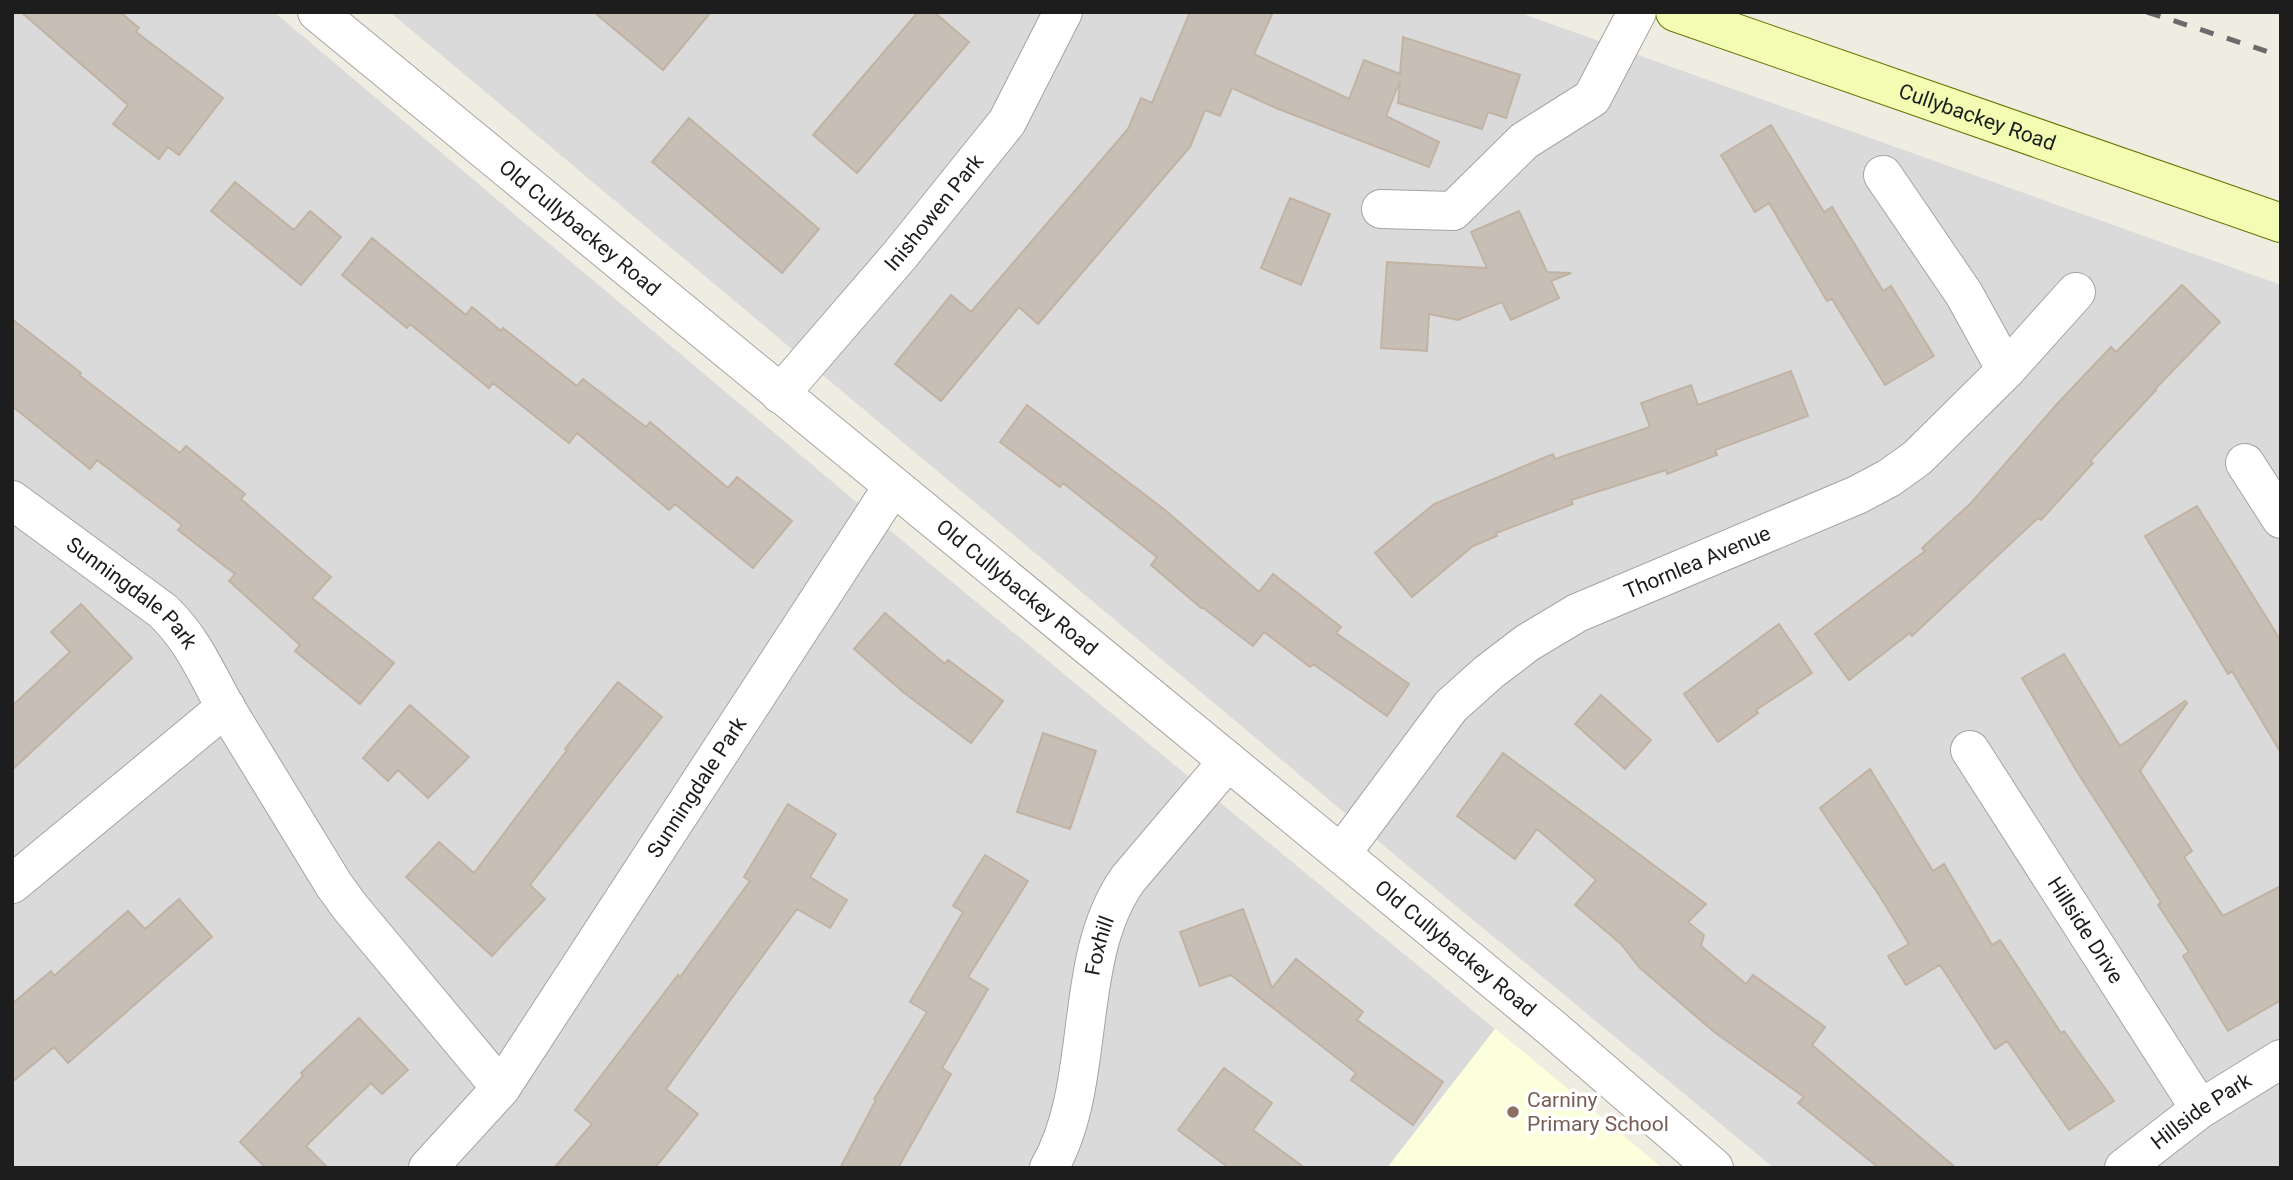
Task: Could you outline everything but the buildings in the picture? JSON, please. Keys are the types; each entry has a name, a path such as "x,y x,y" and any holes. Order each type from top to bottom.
{"main road":[{"name":"Cullybackey Road","path":"1675,12 2281,223"}],"street":[{"name":"Old Cullybackey Road","path":"317,12 1553,1029 1714,1168"},
{"name":"Inishowen Park","path":"780,394 900,256 1007,122 1063,12"},
{"path":"1381,209 1452,211 1524,141 1592,98 1637,12"},
{"path":"1883,175 1964,294 2006,370"},
{"name":"Thornlea Avenue","path":"1341,854 1451,706 1489,672 1527,643 1577,613 1857,495 1889,478 1917,458 2006,370 2076,292"},
{"path":"2245,463 2281,519"},
{"name":"Sunningdale Park","path":"428,1168 501,1088 893,486"},
{"name":"Sunningdale Park","path":"12,500 172,620 190,640 226,707 350,907 501,1088"},
{"path":"12,884 226,707"},
{"name":"Hillside Drive","path":"1970,750 2200,1109"},
{"name":"Foxhill","path":"1049,1168 1068,1118 1097,960 1107,917 1115,898 1228,761"},
{"name":"Hillside Park","path":"2124,1168 2200,1109 2281,1059"}],"shaded area":[{"path":"12,12 274,12 917,553 1495,1029 1387,1168 12,1168"},
{"path":"390,12 1518,12 2281,285 2281,1168 1774,1168 1426,881"},
{"name":"Carniny Primary School","path":"1495,1029 1531,1058 1662,1168 1387,1168"}],"railway":[{"path":"2147,12 2281,56"}],"place":[{"name":"Carniny Primary School","path":"1513,1112"}]}
